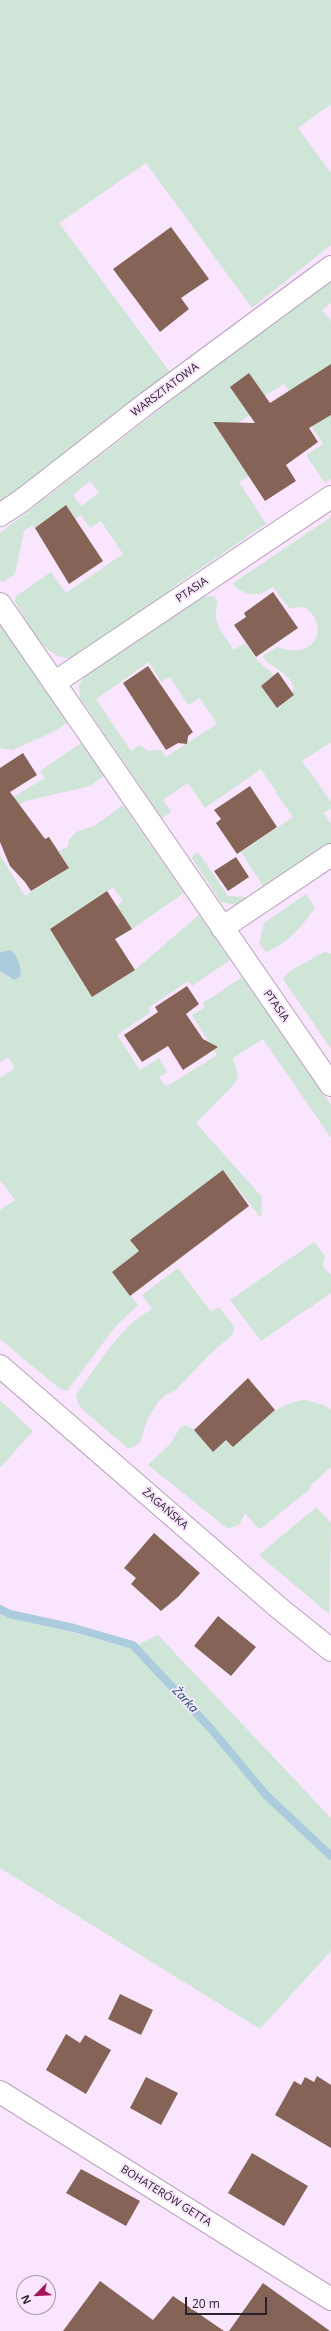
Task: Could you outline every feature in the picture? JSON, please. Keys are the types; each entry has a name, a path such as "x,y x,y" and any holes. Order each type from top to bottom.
{"street":[{"name":"WARSZTATOWA","path":"0,515 21,501 154,398 331,267"},
{"name":"PTASIA","path":"54,683 331,497"},
{"name":"PTASIA","path":"0,604 331,1085"},
{"path":"222,928 331,855"},
{"name":"ŻAGAŃSKA","path":"0,1366 279,1608 331,1650"},
{"name":"BOHATERÓW GETTA","path":"0,2092 331,2299"}],"green space":[{"path":"0,0 331,0 331,104 298,128 331,173 331,245 252,308 146,163 59,223 170,372 18,494 0,505"},
{"path":"331,277 331,303 322,310 331,321 331,364 325,369 297,403 284,384 263,397 268,403 221,434 249,476 239,482 266,524 172,588 177,594 72,658 62,657 53,653 45,646 31,629 15,602 16,596 51,572 66,593 123,554 101,521 90,528 81,515 70,522 61,509 35,528 32,525 24,531 15,574 3,582 0,580 0,533","holes":["90,481 99,493 81,506 73,495"]},
{"path":"317,393 331,415 331,479 325,483 306,455 323,444 298,406"},
{"path":"331,517 331,742 302,761 331,802 331,808 324,813 331,824 331,846 237,905 221,902 191,857 198,852 228,896 247,897 263,886 241,852 293,817 261,769 205,808 188,783 163,800 171,812 162,818 80,698 79,686 85,674 173,614 202,597 214,596 218,602 216,616 219,628 234,650 245,643 258,661 274,675 261,686 278,708 294,695 292,692 294,688 293,684 286,676 265,660 263,656 277,647 291,650 302,649 310,645 316,639 318,631 317,623 312,614 304,607 289,608 273,587 262,593 252,594 242,591 232,584","holes":["149,662 161,682 170,677 188,705 200,698 217,724 166,757 161,750 149,751 139,745 131,751 96,699"]},
{"path":"0,624 67,723 53,732 12,750 0,748"},
{"path":"81,743 104,776 90,786 26,801 0,818 0,805 45,778 40,771"},
{"path":"123,805 184,893 132,929 117,906 123,901 113,887 50,929 92,997 135,970 199,915 230,960 192,986 188,981 148,1008 151,1012 117,1035 140,1070 159,1058 167,1072 159,1077 166,1087 217,1055 192,1015 205,1007 203,1003 242,977 331,1105 331,1138 263,1039 233,1058 238,1076 235,1083 196,1123 262,1197 261,1218 223,1170 131,1240 139,1251 112,1272 138,1305 115,1327 67,1391 60,1389 0,1339 0,1210 15,1200 0,1180 0,1078 15,1068 8,1057 0,1062 0,971 9,978 20,977 21,973 13,951 0,952 0,855 25,896 69,868 59,851 68,846 69,840 76,832 94,826"},
{"path":"306,894 315,908 294,934 274,949 266,952 259,943 264,923"},
{"path":"326,951 329,954 331,953 331,1049 283,979 290,971"},
{"path":"314,1242 325,1256 323,1266 331,1275 331,1293 261,1341 230,1300"},
{"path":"178,1268 211,1312 219,1307 234,1326 233,1334 209,1355 176,1390 165,1395 158,1402 147,1420 140,1443 129,1449 83,1410 78,1403 76,1395 119,1336 140,1316 152,1309 142,1295"},
{"path":"0,1400 33,1431 0,1468"},
{"path":"305,1400 324,1405 331,1410 331,1467 310,1486 311,1488 262,1528 258,1528 245,1513 239,1525 228,1529 148,1465 170,1444 180,1428 186,1425 194,1430 213,1452 226,1440 233,1447 266,1417 275,1411 294,1402"},
{"path":"316,1507 331,1523 329,1614 259,1555"},
{"path":"0,1613 131,1648 158,1635 331,1818 331,1951 260,2029 0,1868"}],"water":[{"path":"11,950 17,959 21,970 20,977 14,980 0,971 0,952"}],"building":[{"path":"171,227 209,279 181,298 189,309 160,332 113,269"},
{"path":"331,364 331,415 309,428 318,442 286,465 296,481 265,501 213,422 255,423 230,387 249,373 270,403"},
{"path":"66,505 103,561 69,584 35,528"},
{"path":"273,592 298,628 256,657 234,625 246,617 244,613"},
{"path":"148,666 193,732 188,736 187,744 178,743 166,750 123,683"},
{"path":"278,672 294,695 277,708 261,686"},
{"path":"23,753 37,775 10,792 45,839 49,837 69,868 31,891 10,866 0,842 0,768"},
{"path":"250,786 277,827 237,854 216,823 221,819 214,810"},
{"path":"236,857 249,877 228,891 214,871"},
{"path":"107,891 132,929 115,939 135,970 92,997 50,929"},
{"path":"187,986 199,1004 186,1014 203,1039 218,1047 183,1070 168,1046 142,1062 124,1035 158,1012 155,1007"},
{"path":"223,1170 249,1206 130,1296 112,1272 139,1251 130,1240"},
{"path":"248,1378 275,1410 233,1447 226,1440 213,1452 194,1430"},
{"path":"154,1533 200,1573 178,1597 161,1611 131,1584 136,1578 124,1568"},
{"path":"218,1616 256,1647 231,1676 194,1646"},
{"path":"120,1994 153,2010 141,2035 108,2019"},
{"path":"66,2034 80,2043 85,2035 111,2050 86,2094 46,2070"},
{"path":"317,2076 331,2085 331,2148 275,2115 294,2081 301,2085 305,2077 314,2082"},
{"path":"146,2077 178,2093 161,2125 130,2108"},
{"path":"252,2153 308,2186 284,2226 228,2193"},
{"path":"81,2169 140,2201 126,2226 66,2193"},
{"path":"100,2281 153,2320 173,2296 224,2331 63,2331"},
{"path":"263,2283 330,2331 229,2331"}],"waterway":[{"name":"Żarka","path":"0,1609 10,1614 74,1628 133,1645 212,1730 267,1796 331,1856"}]}
